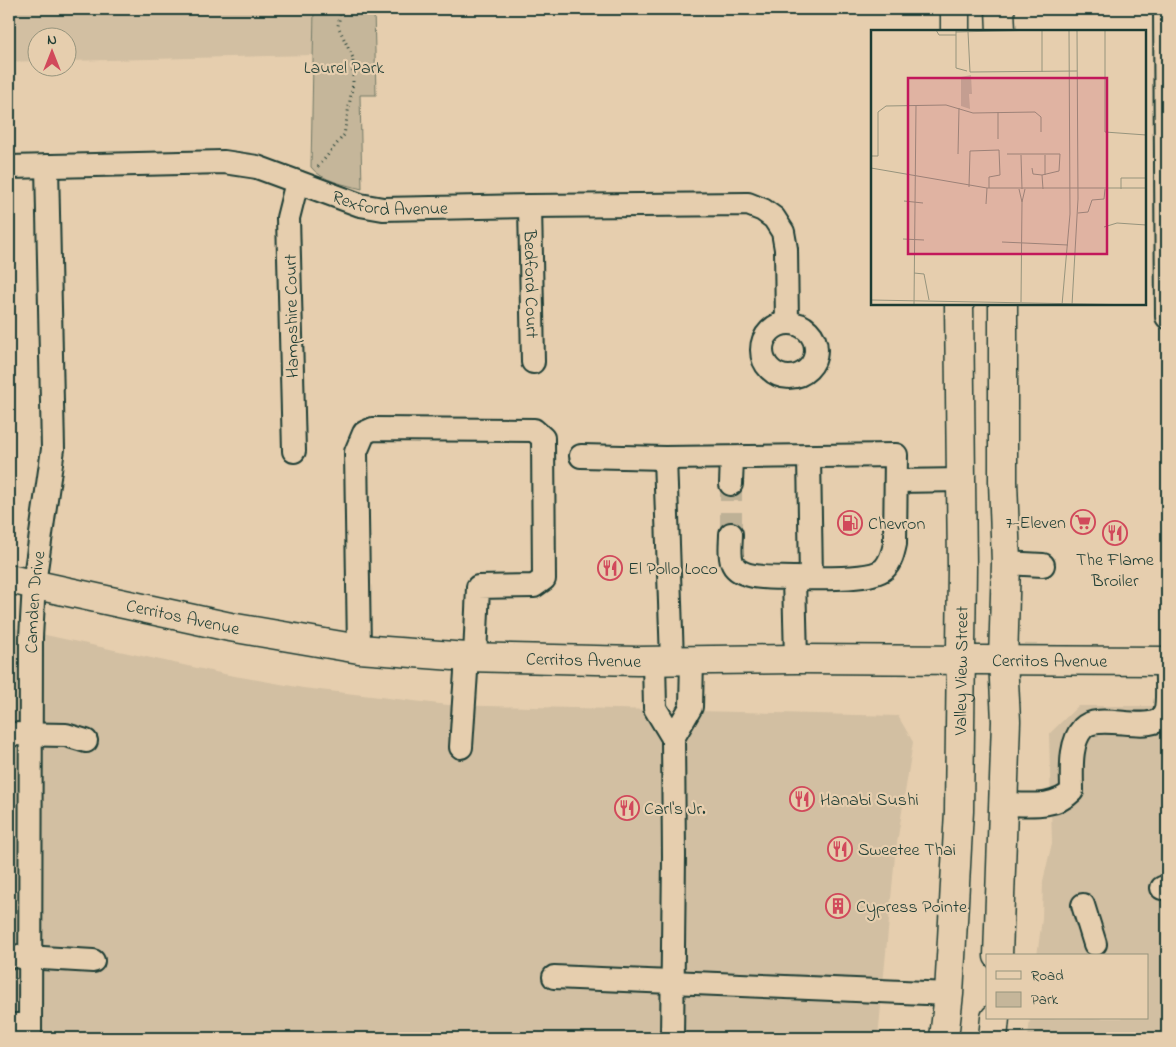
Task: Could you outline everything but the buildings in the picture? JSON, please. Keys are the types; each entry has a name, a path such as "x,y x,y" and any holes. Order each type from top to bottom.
{"main road":[{"path":"955,9 955,30"},
{"path":"1000,9 1000,30"},
{"name":"Valley View Street","path":"944,1038 949,994 959,811 962,480 959,305"},
{"path":"998,954 1006,718 1003,660 1006,563 1003,481 1003,305"},
{"name":"Cerritos Avenue","path":"22,582 230,627 359,648 471,657 672,660 961,659 1167,662"},
{"path":"993,1038 995,1020"}],"street":[{"path":"1165,9 1167,317"},
{"name":"Rexford Avenue","path":"9,167 224,162 258,168 360,205 383,209 748,204 763,210 774,218 784,232 787,323"},
{"name":"Camden Drive","path":"23,1030 31,956 32,734 31,637 22,582 53,449 47,166"},
{"name":"Hampshire Court","path":"294,451 288,218 297,182"},
{"name":"Bedford Court","path":"530,206 532,362"},
{"path":"359,648 356,452 364,433 372,429 534,430 542,438 544,579 534,586 478,587 461,747"},
{"path":"581,456 732,458 896,455 896,544 893,555 883,570 859,577 803,578 746,575 737,570 732,564 731,534"},
{"path":"796,659 803,578 809,457"},
{"path":"665,458 672,660 691,707 673,738 672,1038"},
{"path":"731,484 732,458"},
{"path":"896,481 962,480"},
{"path":"1006,563 1043,565"},
{"path":"672,660 654,708 673,738"},
{"path":"1003,804 1050,803 1065,798 1072,791 1072,764 1075,740 1083,727 1098,722 1152,723 1162,718 1166,710 1167,662"},
{"path":"9,734 66,735 86,742"},
{"path":"1083,905 1095,944"},
{"path":"9,956 93,961"},
{"path":"554,977 949,994"}],"path":[{"path":"297,182 314,172 344,134 353,83 353,58 338,26 341,9"}],"shaded area":[{"path":"9,9 314,9 313,55 78,61 78,28 28,28 28,61 9,62"},
{"path":"9,627 229,675 303,688 448,705 898,716 913,742 895,856 878,1038 9,1038"},
{"path":"1078,706 1167,706 1167,1038 1028,1038 1030,1020 1148,1020 1148,954 1037,954 1042,919 1043,881 1052,843 1049,734"}],"green space":[{"name":"Laurel Park","path":"314,9 374,9 376,95 360,95 362,189 321,176 311,167"}],"tunnel":[{"path":"731,484 731,534"}],"place":[{"name":"7-Eleven","path":"1083,522"},
{"name":"Chevron","path":"850,523"},
{"name":"The Flame Broiler","path":"1115,533"},
{"name":"El Pollo Loco","path":"610,568"},
{"name":"Hanabi Sushi","path":"802,799"},
{"name":"Carl's Jr.","path":"627,808"},
{"name":"Sweetee Thai","path":"840,849"},
{"name":"Cypress Pointe","path":"838,906"}]}
